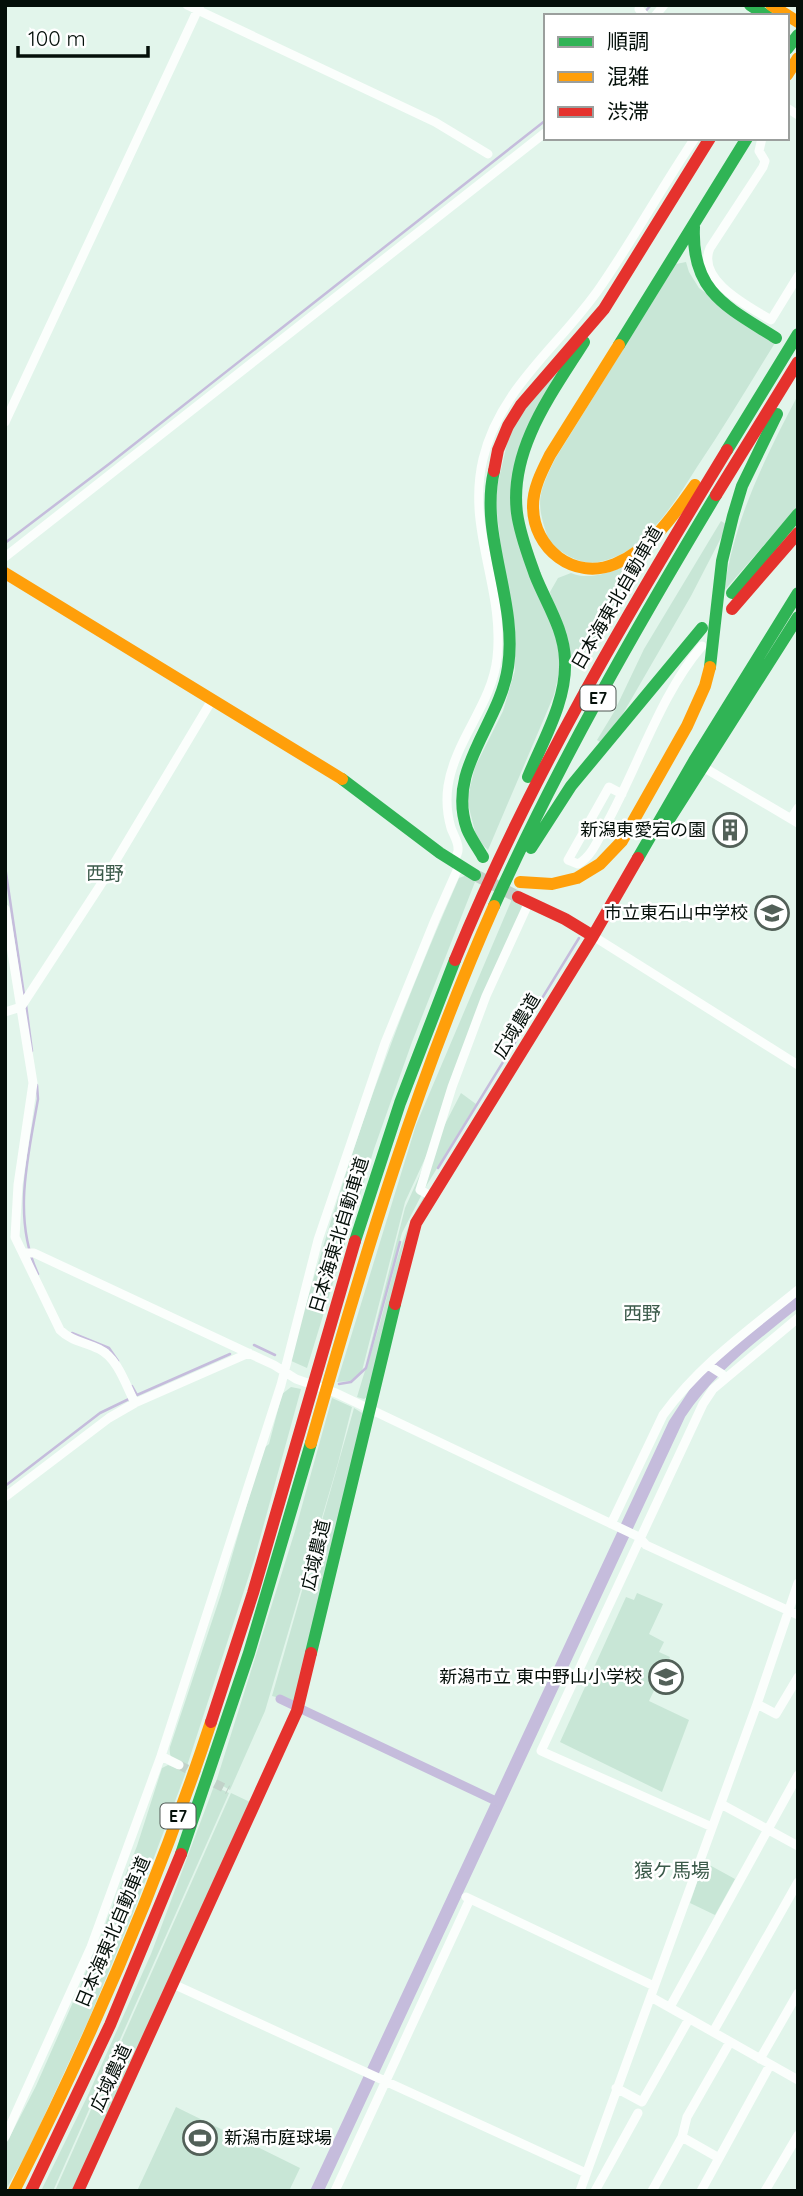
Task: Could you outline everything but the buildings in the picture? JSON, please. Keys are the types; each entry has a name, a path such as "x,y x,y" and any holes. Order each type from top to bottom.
{"main road":[{"path":"464,939 561,696 565,673 561,635 521,538 516,511 520,463 535,422 709,140"},
{"path":"746,140 541,473 536,489 534,519 537,535 546,548 558,559 584,569 598,570 614,566 647,542 692,489 798,326"},
{"path":"694,225 692,255 704,284 724,304 776,338"},
{"path":"483,857 464,826 461,794 471,758 503,692 512,648 508,599 492,521 491,500 496,457 504,433 525,396 604,309"},
{"name":"日本海東北自動車道","path":"14,2191 101,2010 168,1845 228,1672 348,1261 403,1094 464,939 524,805 589,682 675,534 798,334"},
{"name":"日本海東北自動車道","path":"31,2191 116,2014 197,1810 271,1584 391,1174 433,1052 478,941 561,766 663,583 798,362"},
{"path":"520,882 548,885 570,881 594,870 622,841 687,726 705,686 711,664 719,585 733,516 762,443 798,375"},
{"path":"732,593 798,513"},
{"path":"732,609 798,533"},
{"path":"5,573 82,623 364,794 475,876"},
{"name":"広域農道","path":"78,2191 297,1711 416,1223 699,764 798,593"},
{"name":"広域農道","path":"699,764 798,617"},
{"path":"433,1052 462,997 530,849 547,820 594,757 702,628"},
{"path":"523,899 593,936"}],"street":[{"path":"187,5 435,122 488,154"},
{"path":"5,422 198,8"},
{"path":"5,557 544,134"},
{"path":"5,2137 91,1947 162,1756 283,1372 318,1240 385,1043 456,864 458,850 448,813 450,778 459,752 482,706 497,661 498,617 479,528 477,503 478,481 488,438 523,378 569,328 601,286 694,140"},
{"path":"762,140 759,150 765,161 763,167 710,247 708,264 712,275 723,287 771,320 798,276"},
{"path":"622,794 609,787 568,860 578,864 589,855 622,794 674,687 702,646"},
{"path":"5,1012 21,1007 109,873 212,700"},
{"path":"699,764 794,821 798,808"},
{"path":"433,1197 420,1189 452,1087 523,899"},
{"path":"5,909 33,1083 18,1185 15,1237 60,1330 68,1338 109,1355 135,1403"},
{"path":"593,936 798,1065"},
{"path":"23,1253 34,1253 274,1364 283,1372 370,1410 637,1536 646,1545 798,1615"},
{"path":"612,1525 663,1415 675,1399 706,1364 795,1295"},
{"path":"712,1827 541,1751 637,1536 703,1404 713,1389 798,1318"},
{"path":"5,1497 109,1418 135,1403 249,1353"},
{"path":"708,1365 722,1374"},
{"path":"581,2190 757,1704 798,1583"},
{"path":"757,1704 776,1714 798,1677"},
{"path":"162,1756 179,1765"},
{"path":"670,2007 798,1775"},
{"path":"721,1804 798,1846"},
{"path":"713,2032 798,1882"},
{"path":"335,2191 468,1898 654,1986"},
{"path":"173,1984 586,2173"},
{"path":"760,2059 798,1993"},
{"path":"651,1997 798,2080"},
{"path":"616,2088 642,2102 690,2019"},
{"path":"652,2191 682,2137 687,2117 730,2042"},
{"path":"701,2191 770,2065"},
{"path":"595,2191 638,2113"},
{"path":"779,2191 766,2188 798,2135"},
{"path":"682,2137 719,2158"}],"green space":[{"path":"686,262 699,288 775,343 684,487 655,527 637,544 619,555 599,562 579,561 550,544 540,509 544,483 555,459 676,264"},
{"path":"561,365 511,500 557,634 561,665 554,695 488,850 477,839 467,800 475,767 503,711 515,670 495,496 511,426"},
{"path":"798,395 798,506 724,591 735,539 752,490"},
{"path":"721,521 726,524 723,534 691,596 621,717 600,742 597,740 614,712 644,649"},
{"path":"623,567 630,573 600,631 578,661 569,657 550,592 558,578 571,573 597,575"},
{"path":"467,875 475,882 412,1042 374,1149 307,1368 289,1360 345,1175 420,971 459,878"},
{"path":"512,899 521,903 522,908 428,1152 405,1202 362,1371 351,1381 337,1382 416,1125"},
{"path":"461,1093 476,1104 425,1188 440,1134"},
{"path":"422,1170 422,1194 402,1233 366,1363 405,1208"},
{"path":"425,1195 403,1247 369,1396 364,1399 357,1397 403,1241"},
{"path":"291,1387 301,1389 254,1560 186,1769 174,1761 170,1755 170,1747 221,1594 263,1449 269,1444 282,1394"},
{"path":"332,1398 352,1407 338,1463 265,1711 230,1790 216,1782 295,1531"},
{"path":"354,1408 362,1413 361,1427 295,1702 272,1696"},
{"path":"637,1593 663,1604 649,1634 664,1642 659,1652 670,1657 649,1701 689,1720 662,1792 560,1742 626,1597 634,1600"},
{"path":"168,1765 186,1772 134,1911 89,2019 27,2153 5,2191 5,2146 36,2086 81,1984 137,1846 162,1768"},
{"path":"214,1786 229,1793 53,2191 41,2191 89,2093 151,1954"},
{"path":"231,1793 250,1802 72,2191 55,2191"},
{"path":"704,1862 735,1879 715,1915 690,1903"},
{"name":"新潟市庭球場","path":"176,2107 300,2168 289,2191 137,2191"}],"shaded area":[{"path":"798,1295 798,1308 723,1372 685,1417 324,2191 310,2191 669,1421 690,1389 713,1363"}],"waterway":[{"path":"644,13 651,5"},
{"path":"5,543 544,122"},
{"path":"5,866 24,995"},
{"path":"438,1168 579,938"},
{"path":"26,1005 32,1051"},
{"path":"37,1085 38,1099 24,1187 24,1209 30,1253 38,1274"},
{"path":"339,1384 351,1382 366,1368 400,1242"},
{"path":"72,1333 109,1348 118,1361"},
{"path":"254,1345 275,1355"},
{"path":"137,1395 230,1354"},
{"path":"132,1386 137,1395"},
{"path":"5,1486 100,1413 131,1398"},
{"path":"280,1699 498,1802"}],"tunnel":[{"path":"475,875 518,897"},
{"path":"179,1765 228,1790"}],"traffic: fast":[{"path":"750,5 764,14"},
{"path":"789,46 798,35"},
{"path":"619,345 746,140"},
{"path":"694,227 695,249 706,283 728,306 776,338"},
{"path":"727,450 798,334"},
{"path":"528,777 558,705 565,675 565,660 558,627 522,537 516,489 526,444 547,402 584,342"},
{"path":"710,667 722,561 733,516 742,486 777,414"},
{"path":"483,857 467,829 462,807 463,786 469,766 503,688 508,667 508,618 491,519 494,471"},
{"path":"494,906 544,801 599,697 716,495"},
{"path":"732,593 798,514"},
{"path":"638,858 694,761 798,593"},
{"path":"665,826 798,617"},
{"path":"531,848 571,786 702,628"},
{"path":"342,779 440,853 475,875"},
{"path":"355,1241 400,1103 455,960"},
{"path":"311,1653 395,1304"},
{"path":"181,1854 249,1653 311,1443"}],"traffic: slow":[{"path":"771,5 785,14"},
{"path":"789,16 798,22"},
{"path":"789,72 798,58"},
{"path":"619,345 541,473 533,506 540,536 559,558 571,564 585,568 615,564 628,558 650,541 695,485"},
{"path":"5,573 342,779"},
{"path":"520,882 552,884 577,878 600,864 622,841 687,726 705,686 710,667"},
{"path":"311,1443 393,1171 440,1037 494,906"},
{"path":"14,2191 122,1960 169,1842 211,1722"}],"traffic: jam":[{"path":"494,471 498,450 521,405 604,309 709,140"},
{"path":"716,495 798,362"},
{"path":"455,960 514,828 581,699 727,450"},
{"path":"732,609 798,533"},
{"path":"395,1304 416,1223 638,858"},
{"path":"518,897 565,919 593,936"},
{"path":"211,1722 253,1593 355,1241"},
{"path":"78,2191 297,1711 311,1653"},
{"path":"31,2191 110,2025 181,1854"}],"place":[{"name":"新潟東愛宕の園","path":"730,830"},
{"name":"市立東石山中学校","path":"772,913"},
{"name":"新潟市立 東中野山小学校","path":"666,1677"},
{"name":"新潟市庭球場","path":"200,2138"}],"district":[{"name":"西野","path":"105,873"},
{"name":"西野","path":"642,1313"},
{"name":"猿ケ馬場","path":"672,1870"}]}
